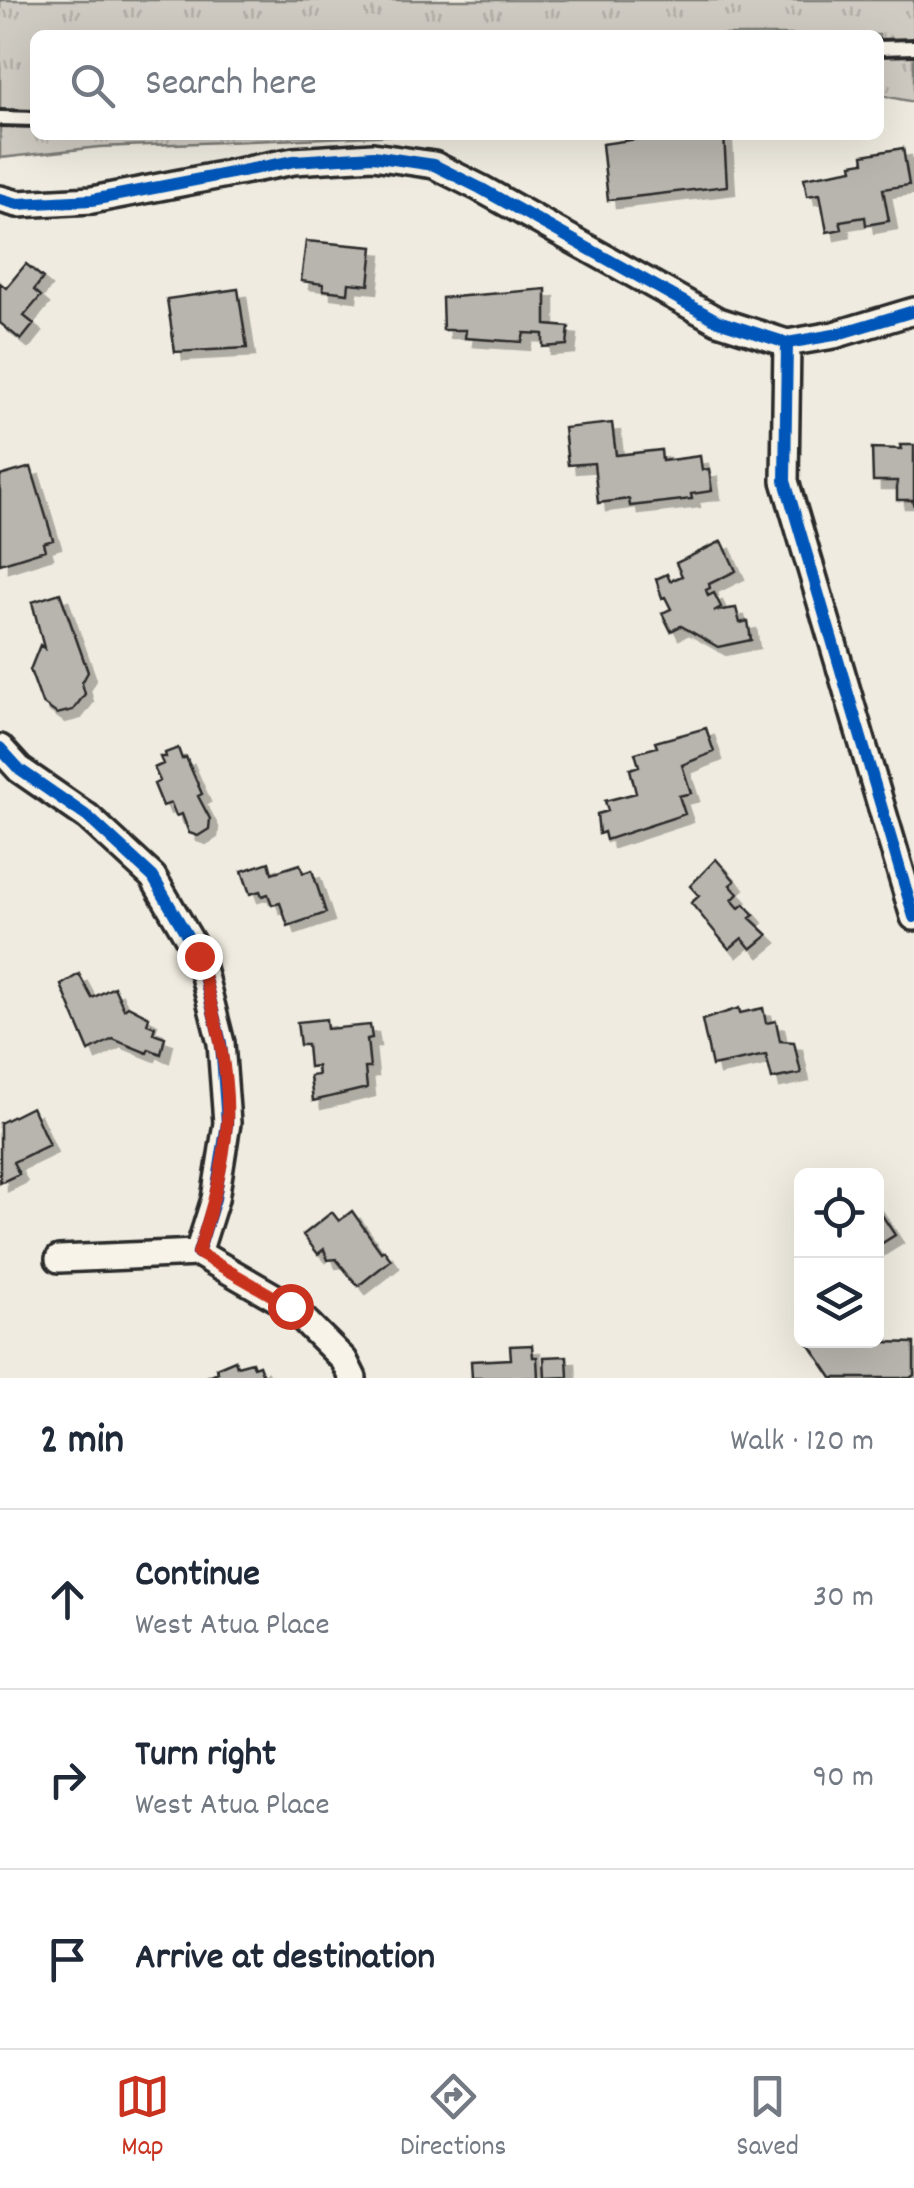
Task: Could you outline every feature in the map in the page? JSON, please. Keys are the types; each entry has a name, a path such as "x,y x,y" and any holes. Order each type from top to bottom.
{"street":[{"path":"0,199 18,204 92,200 294,161 373,156 434,166 718,321 787,343 834,335 914,311"},
{"path":"787,343 785,481 914,917"},
{"path":"0,748 20,770 88,817 153,877 199,956 221,1043 227,1123 215,1199 198,1253"},
{"path":"58,1260 198,1253 290,1306 344,1360 353,1378"}],"lane":[{"path":"884,48 914,47"},
{"path":"0,118 30,119"}],"green space":[{"path":"0,0 914,0 914,102 884,96 884,30 30,30 30,140 276,140 99,147 0,158"}],"building":[{"path":"630,140 724,140 727,186 608,200 602,144"},
{"path":"903,148 909,185 883,189 889,221 866,225 865,217 840,221 842,229 827,232 820,194 807,196 804,178 853,169 852,164 864,162 863,155"},
{"path":"306,241 373,247 369,285 349,283 348,293 323,290 323,284 301,281"},
{"path":"26,264 43,278 34,290 41,296 24,316 34,324 21,340 0,323 0,283 6,288"},
{"path":"238,289 247,348 175,352 167,299"},
{"path":"546,289 546,325 569,327 567,345 543,347 543,334 524,333 522,342 465,338 466,330 443,330 442,298"},
{"path":"612,423 616,455 661,450 662,461 700,456 702,470 709,469 712,491 691,494 692,499 630,506 629,499 598,503 594,463 568,465 564,428"},
{"path":"900,445 914,445 914,506 912,500 897,500 897,481 873,481 872,448 901,449"},
{"path":"31,467 53,540 43,543 45,550 0,564 0,476"},
{"path":"722,541 736,571 709,584 706,590 708,596 714,593 721,607 714,611 736,608 740,623 748,621 751,640 718,647 681,626 671,631 662,613 671,609 662,598 656,579 667,574 670,581 682,576 676,563"},
{"path":"60,593 88,672 82,683 85,694 73,710 57,714 42,703 30,670 40,645 44,648 32,602"},
{"path":"706,728 714,752 682,765 691,793 679,796 685,814 606,840 604,832 599,834 597,814 608,811 605,801 636,793 630,769 639,766 635,753 657,747 655,742"},
{"path":"178,748 182,759 186,757 210,819 209,829 198,836 189,833 182,814 176,816 171,803 163,806 154,784 160,781 154,768 163,764 160,757"},
{"path":"716,859 735,881 730,885 738,894 732,900 739,908 744,904 754,915 750,918 768,935 751,949 742,938 729,949 691,903 699,896 690,886"},
{"path":"269,862 272,873 300,864 303,873 312,870 326,913 288,926 280,903 272,905 268,894 262,896 260,891 250,894 242,871"},
{"path":"79,974 92,998 114,987 124,1009 128,1006 149,1017 147,1024 155,1027 153,1033 165,1037 161,1054 149,1049 147,1053 113,1039 89,1051 61,985"},
{"path":"739,1008 740,1013 763,1008 766,1023 776,1021 780,1041 794,1042 801,1073 772,1079 766,1055 712,1066 702,1020"},
{"path":"326,1019 327,1029 370,1025 367,1088 313,1101 310,1076 318,1075 317,1066 309,1067 307,1045 300,1045 297,1022"},
{"path":"32,1107 49,1145 13,1162 19,1174 0,1183 0,1123"},
{"path":"352,1211 391,1260 358,1286 336,1259 328,1260 324,1249 318,1254 303,1235 332,1212 339,1221"},
{"path":"884,1218 895,1235 884,1242"},
{"path":"884,1342 914,1343 914,1375 910,1378 832,1378 812,1348 884,1348"},
{"path":"532,1345 538,1378 472,1378 471,1361 511,1359 510,1346"},
{"path":"567,1356 568,1377 545,1378 544,1357"},
{"path":"235,1360 237,1366 252,1362 254,1367 259,1365 264,1378 204,1378 218,1372 216,1368"}],"cycle path":[{"path":"0,199 18,204 92,200 294,161 373,156 434,165 718,321 787,343 834,335 914,311"},
{"path":"787,343 785,481 914,917"},
{"path":"0,748 20,770 88,817 153,877 199,956 221,1043 227,1123 215,1199 198,1253"}],"route":[{"path":"199,956 221,1043 227,1123 215,1199 198,1253 290,1306"}]}
